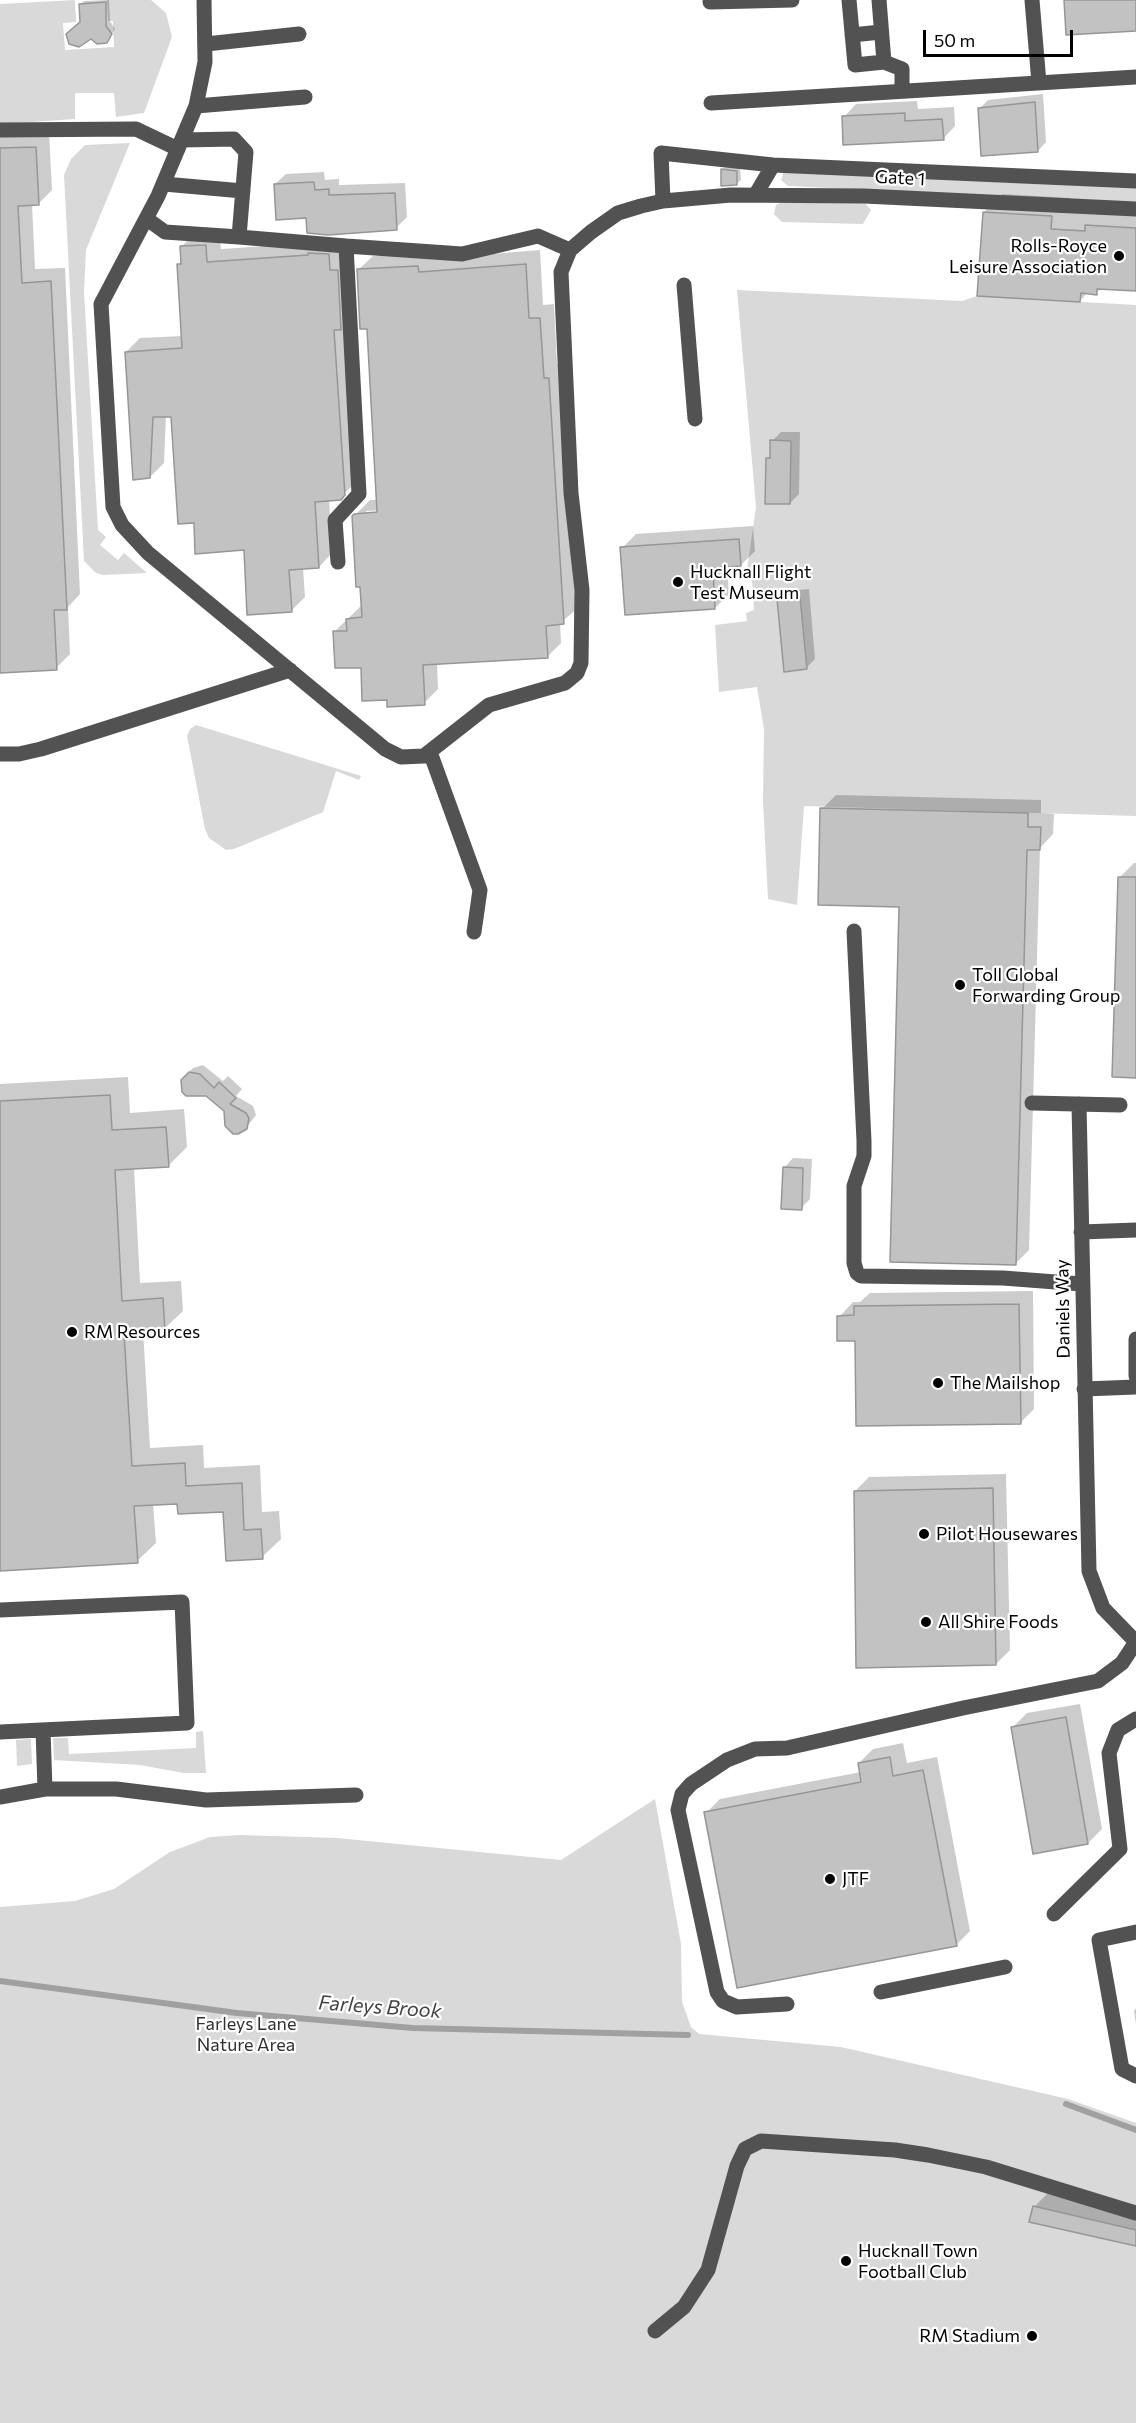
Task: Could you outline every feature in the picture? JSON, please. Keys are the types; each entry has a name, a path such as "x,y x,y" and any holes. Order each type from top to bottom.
{"street":[{"path":"147,219 165,232 346,246 462,254 538,236 570,250 561,272 571,502 582,590 581,663 572,679 558,687 489,705 429,752 414,758 394,754 148,553 122,525 112,507 100,304 164,184 196,106 202,81 206,44 204,0"},
{"path":"710,2 792,0"},
{"path":"849,0 855,65 884,62 902,69 902,92"},
{"path":"879,0 884,62"},
{"path":"1032,0 1039,83"},
{"path":"852,35 881,32"},
{"path":"206,44 299,34"},
{"path":"711,103 1136,77"},
{"path":"196,106 305,97"},
{"path":"0,130 136,129 180,144 234,139 246,152 239,237"},
{"path":"663,201 661,153 773,165 1136,181"},
{"path":"756,194 773,165"},
{"path":"164,184 243,190"},
{"name":"Gate 1","path":"570,250 618,213 663,201 756,194 864,195 1136,209"},
{"path":"338,562 335,520 359,494 346,246"},
{"path":"684,285 695,419"},
{"path":"0,754 19,754 41,749 290,670"},
{"path":"429,752 480,890 474,932"},
{"path":"854,931 864,1141 864,1156 854,1185 854,1263 857,1273 861,1276 1003,1278 1082,1284"},
{"path":"1032,1103 1120,1105"},
{"name":"Daniels Way","path":"1079,1104 1089,1571 1103,1608 1136,1642"},
{"path":"1081,1232 1136,1230"},
{"path":"1136,1339 1136,1376"},
{"path":"1084,1389 1136,1387"},
{"path":"0,1610 182,1602 187,1723 0,1732"},
{"path":"787,2004 738,2007 723,2001 717,1992 685,1852 678,1810 682,1794 692,1784 727,1760 755,1749 787,1748 963,1708 1098,1681 1122,1663 1136,1642"},
{"path":"1054,1914 1120,1849 1109,1753 1118,1730 1136,1719"},
{"path":"43,1730 45,1789"},
{"path":"0,1797 45,1789 116,1789 206,1800 356,1795"},
{"path":"1136,1932 1099,1940 1122,2069 1136,2076"},
{"path":"881,1992 1005,1967"},
{"path":"655,2331 684,2307 708,2270 737,2166 745,2149 761,2141 895,2150 928,2155 986,2167 1136,2213"}],"green space":[{"path":"75,0 76,22 63,23 65,50 114,47 113,21 108,21 107,0 151,0 166,13 172,37 144,113 116,117 114,93 75,93 75,119 0,124 0,4"},
{"path":"130,143 86,250 84,292 98,530 106,537 100,545 118,560 124,553 147,573 103,575 96,573 84,561 64,175 71,159 85,145"},
{"path":"784,171 1136,186 1136,203 788,186 781,180"},
{"path":"864,202 871,210 863,224 782,222 774,214 776,205 780,203"},
{"path":"737,290 962,301 977,296 1136,305 1136,816 804,806 797,905 768,899 763,801 764,729 757,687 719,692 715,625 747,621 746,613 754,610 752,580 746,577 756,507","holes":["800,598 807,669 784,672 777,600"]},
{"path":"196,725 361,776 359,780 336,771 323,812 234,849 226,850 209,838 205,829 187,736 190,729"},
{"path":"203,1731 206,1773 184,1773 140,1765 54,1760 53,1738 68,1738 69,1754 196,1748 196,1732"},
{"path":"31,1739 32,1764 17,1766 16,1740"},
{"name":"Farleys Lane Nature Area","path":"655,1799 681,1944 682,2002 691,2027 699,2034 841,2047 1068,2099 1136,2123 1136,2423 0,2423 0,1907 75,1901 114,1889 170,1852 210,1837 240,1835 337,1838 561,1860"}],"building":[{"path":"1064,0 1136,0 1136,31 1066,35"},
{"path":"106,2 106,26 112,34 107,43 97,44 91,39 79,47 69,44 66,34 80,22 79,4"},
{"path":"1035,102 1038,152 981,156 978,108"},
{"path":"905,113 905,121 942,119 944,140 843,145 842,116"},
{"path":"36,147 39,205 18,206 22,283 51,281 67,610 54,610 57,670 0,673 0,148"},
{"path":"721,169 737,171 737,185 721,186"},
{"path":"314,182 315,190 329,189 329,195 395,193 397,230 328,235 307,233 306,218 276,220 274,184"},
{"path":"983,212 1052,216 1051,229 1085,231 1085,225 1136,228 1136,291 1097,289 1097,295 1081,293 1080,302 977,296"},
{"path":"206,245 207,262 308,255 308,253 329,254 330,270 338,270 341,330 334,330 345,495 341,500 315,502 319,568 289,570 292,612 247,615 244,550 195,554 194,523 178,524 171,417 153,417 150,478 133,480 125,352 182,348 177,264 181,264 180,246"},
{"path":"526,264 529,318 540,318 544,378 549,378 564,624 546,626 548,658 423,665 425,705 387,707 387,700 362,701 361,668 335,668 333,631 347,631 346,619 362,617 360,587 356,587 352,516 377,512 367,329 360,329 357,269 418,266 419,272"},
{"path":"770,440 791,441 790,504 765,504 766,458 770,458"},
{"name":"Hucknall Flight Test Museum","path":"739,539 741,566 713,568 715,609 625,615 620,547"},
{"path":"800,597 807,669 784,672 777,599"},
{"name":"Toll Global Forwarding Group","path":"820,808 1028,813 1028,827 1041,827 1040,850 1027,850 1016,1265 890,1262 899,907 818,905"},
{"path":"1118,877 1136,877 1136,1078 1112,1077"},
{"path":"189,1072 200,1074 214,1088 219,1082 236,1098 230,1104 246,1113 249,1118 247,1129 233,1134 225,1126 224,1111 206,1096 186,1096 182,1092 181,1080"},
{"name":"RM Resources","path":"110,1095 112,1130 166,1127 169,1167 115,1170 122,1301 163,1298 165,1331 124,1333 132,1466 185,1463 186,1486 242,1483 244,1530 261,1529 263,1559 226,1561 223,1512 178,1514 177,1504 134,1506 138,1563 0,1571 0,1101"},
{"path":"783,1167 803,1168 802,1210 781,1209"},
{"name":"The Mailshop","path":"1019,1304 1021,1424 856,1426 855,1341 837,1341 837,1316 854,1315 854,1306"},
{"path":"993,1488 996,1665 856,1668 854,1491"},
{"path":"1066,1717 1088,1844 1033,1854 1011,1727"},
{"name":"JTF","path":"890,1757 893,1776 923,1770 957,1946 737,1988 704,1812 861,1782 858,1763"},
{"path":"1033,2206 1136,2230 1136,2246 1029,2222"}],"waterway":[{"name":"Farleys Brook","path":"0,1981 237,2013 413,2028 688,2035"},
{"path":"1066,2104 1136,2130"}],"place":[{"name":"Rolls-Royce Leisure Association","path":"1119,256"},
{"name":"Hucknall Flight Test Museum","path":"678,582"},
{"name":"Toll Global Forwarding Group","path":"960,985"},
{"name":"RM Resources","path":"72,1332"},
{"name":"The Mailshop","path":"938,1383"},
{"name":"Pilot Housewares","path":"924,1534"},
{"name":"All Shire Foods","path":"926,1622"},
{"name":"JTF","path":"830,1879"},
{"name":"Hucknall Town Football Club","path":"846,2261"},
{"name":"RM Stadium","path":"1032,2336"}]}
